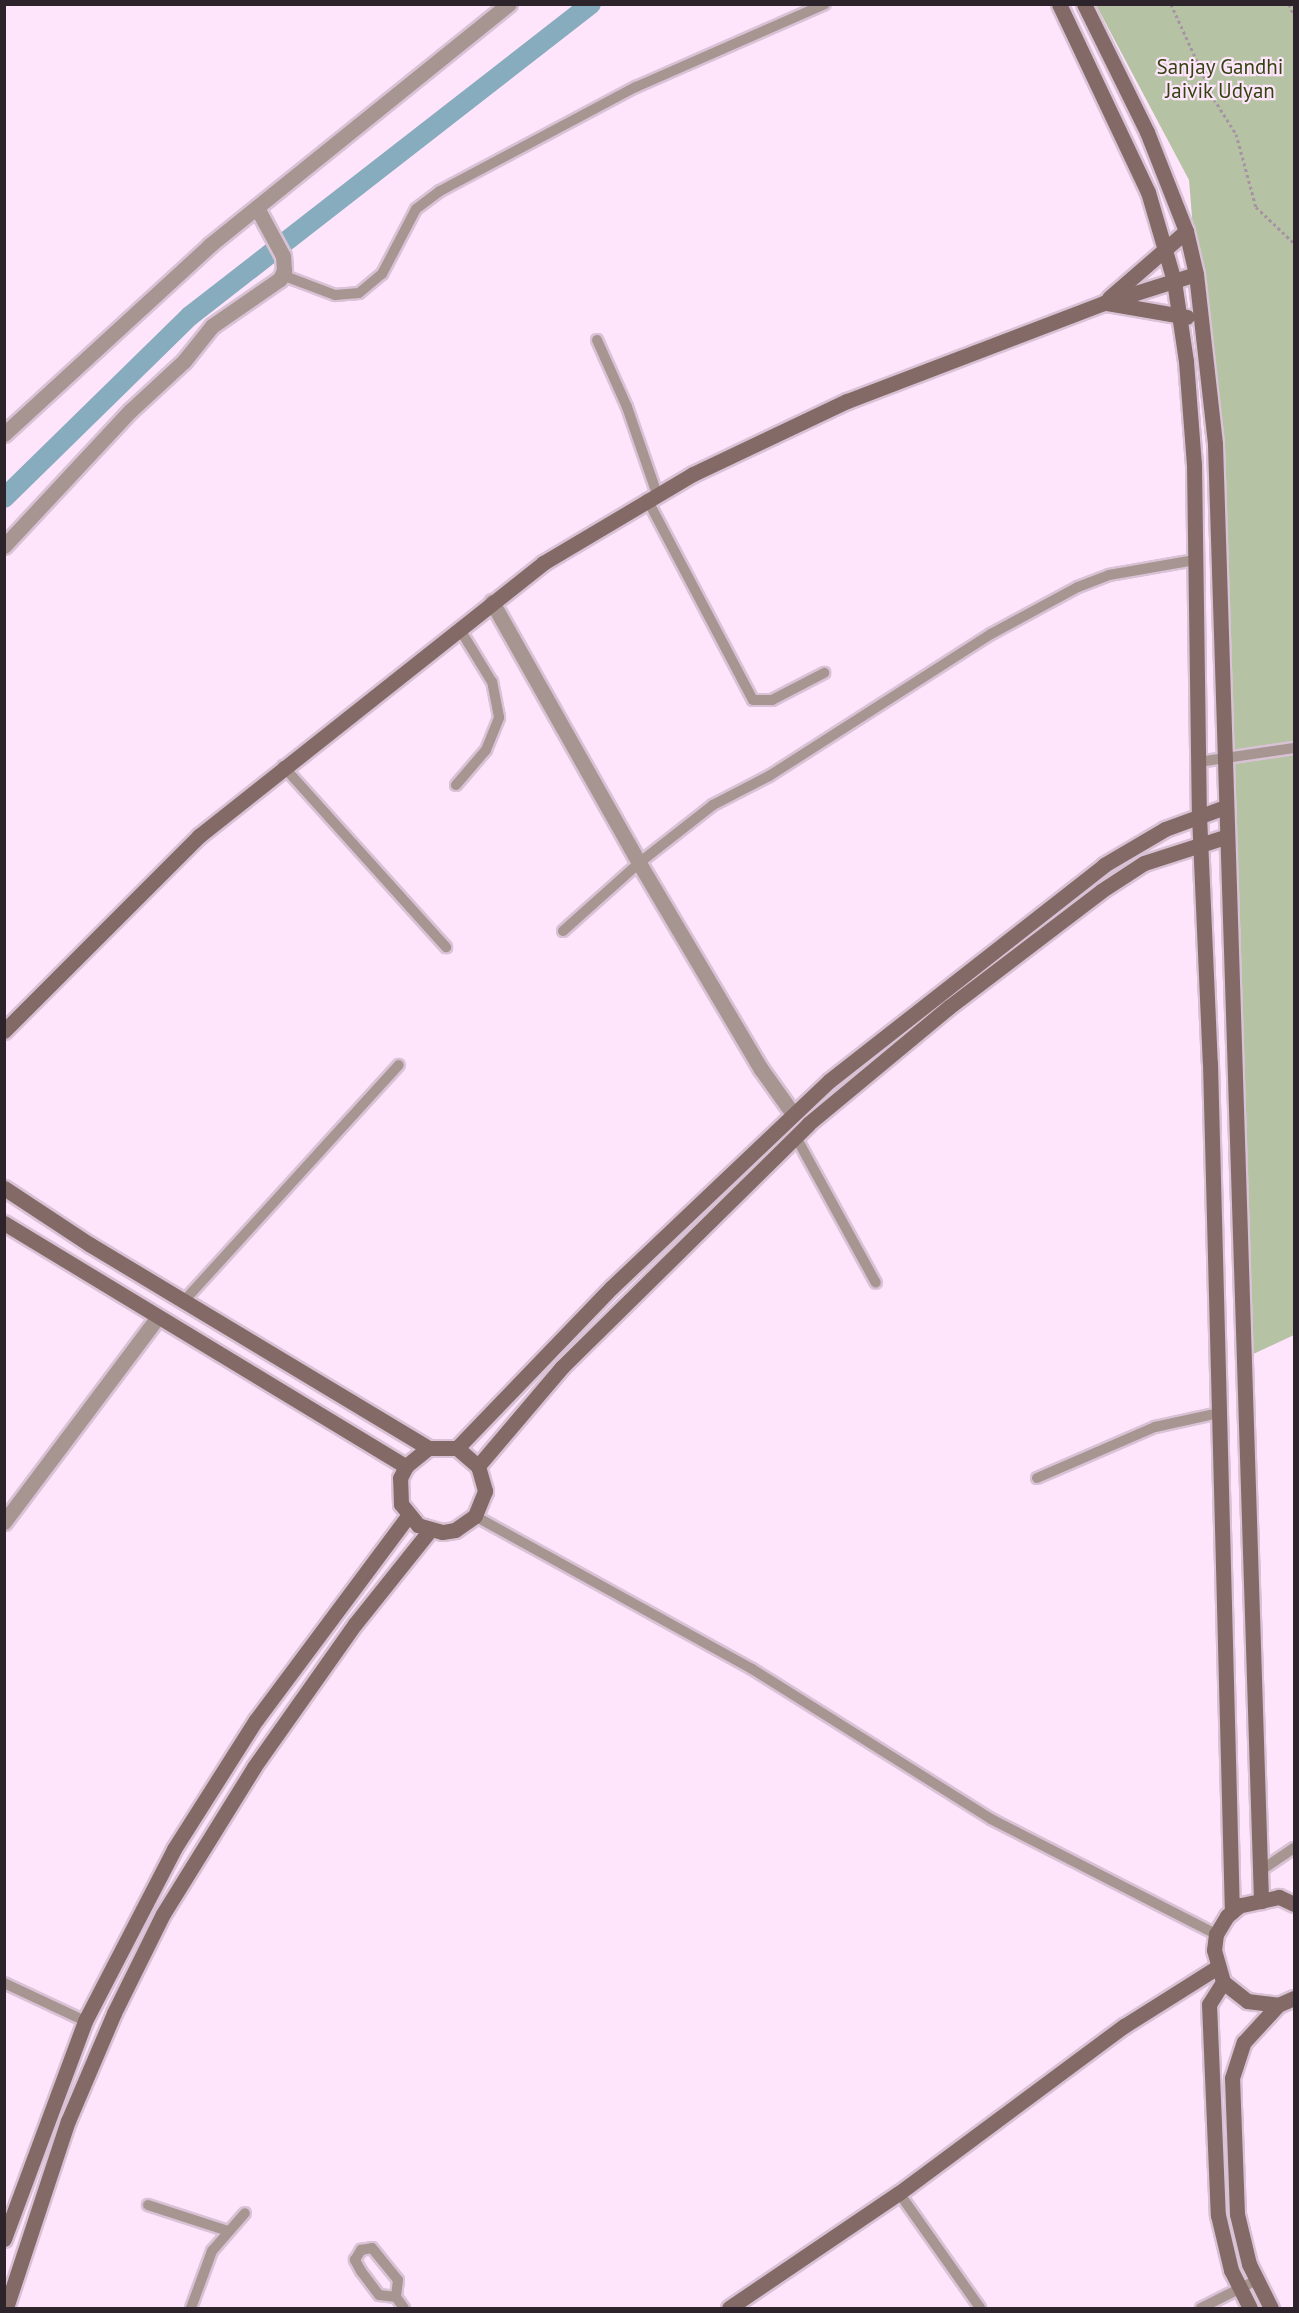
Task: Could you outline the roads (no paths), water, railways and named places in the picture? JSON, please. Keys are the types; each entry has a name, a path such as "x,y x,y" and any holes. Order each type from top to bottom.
{"street":[{"path":"4,434 162,287 509,4"},
{"path":"1059,4 1127,142 1148,192 1174,281 1194,464 1199,815 1219,1413 1232,1912"},
{"path":"1084,4 1147,132 1186,231 1196,274 1215,444 1226,760 1225,837 1261,1900"},
{"path":"4,546 130,411 184,361 212,326 282,275 283,256 257,208"},
{"path":"1104,303 1186,231"},
{"path":"4,1030 199,836 283,766 543,563 652,496 749,444 847,400 1104,303 1196,274"},
{"path":"1104,303 1200,319"},
{"path":"492,602 639,863 761,1069 793,1114"},
{"path":"457,1449 612,1287 793,1114 1065,894 1165,829 1225,807"},
{"path":"478,1466 562,1367 796,1137 949,1007 1101,891 1144,863 1225,837"},
{"path":"4,1188 184,1301 428,1448 457,1449 478,1466 485,1491 475,1516 455,1530 430,1530 408,1516 399,1491 406,1466 428,1448"},
{"path":"4,1223 406,1466"},
{"path":"4,1522 158,1317"},
{"path":"4,2239 85,2021 174,1849 256,1720 408,1516"},
{"path":"6,2308 68,2121 114,2013 163,1914 254,1767 355,1624 430,1530"},
{"path":"1250,2308 1231,2270 1218,2215 1209,2004 1220,1975 1216,1934 1240,1905 1279,1898 1294,1904"},
{"path":"1220,1975 1247,2001 1289,2002"},
{"path":"729,2308 899,2193 1124,2026 1220,1975"},
{"path":"1271,2308 1257,2280 1237,2214 1232,2078 1244,2042 1289,2002"}],"lane":[{"path":"282,275 335,295 359,293 382,274 417,209 440,191 636,87 825,4"},
{"path":"597,340 627,407 652,496 753,700 772,700 824,673"},
{"path":"563,931 639,863 713,805 769,776 991,634 1078,587 1110,575 1195,560"},
{"path":"456,785 486,750 499,717 492,682 459,628"},
{"path":"1198,762 1226,760 1294,748"},
{"path":"283,766 446,947"},
{"path":"184,1301 399,1065"},
{"path":"796,1137 876,1283"},
{"path":"1037,1478 1155,1427 1219,1413"},
{"path":"475,1516 752,1669 991,1819 1216,1934"},
{"path":"1260,1871 1294,1848"},
{"path":"4,1983 85,2021"},
{"path":"899,2193 980,2308"},
{"path":"148,2205 228,2231"},
{"path":"191,2308 207,2261 228,2231 245,2213"},
{"path":"396,2297 379,2295 361,2271 355,2260 361,2250 372,2248 398,2280 396,2297 404,2308"},
{"path":"1201,2308 1257,2280"}],"waterway":[{"path":"4,498 190,316 591,4"}],"park label":[{"name":"Sanjay Gandhi Jaivik Udyan","path":"1220,79"}]}
